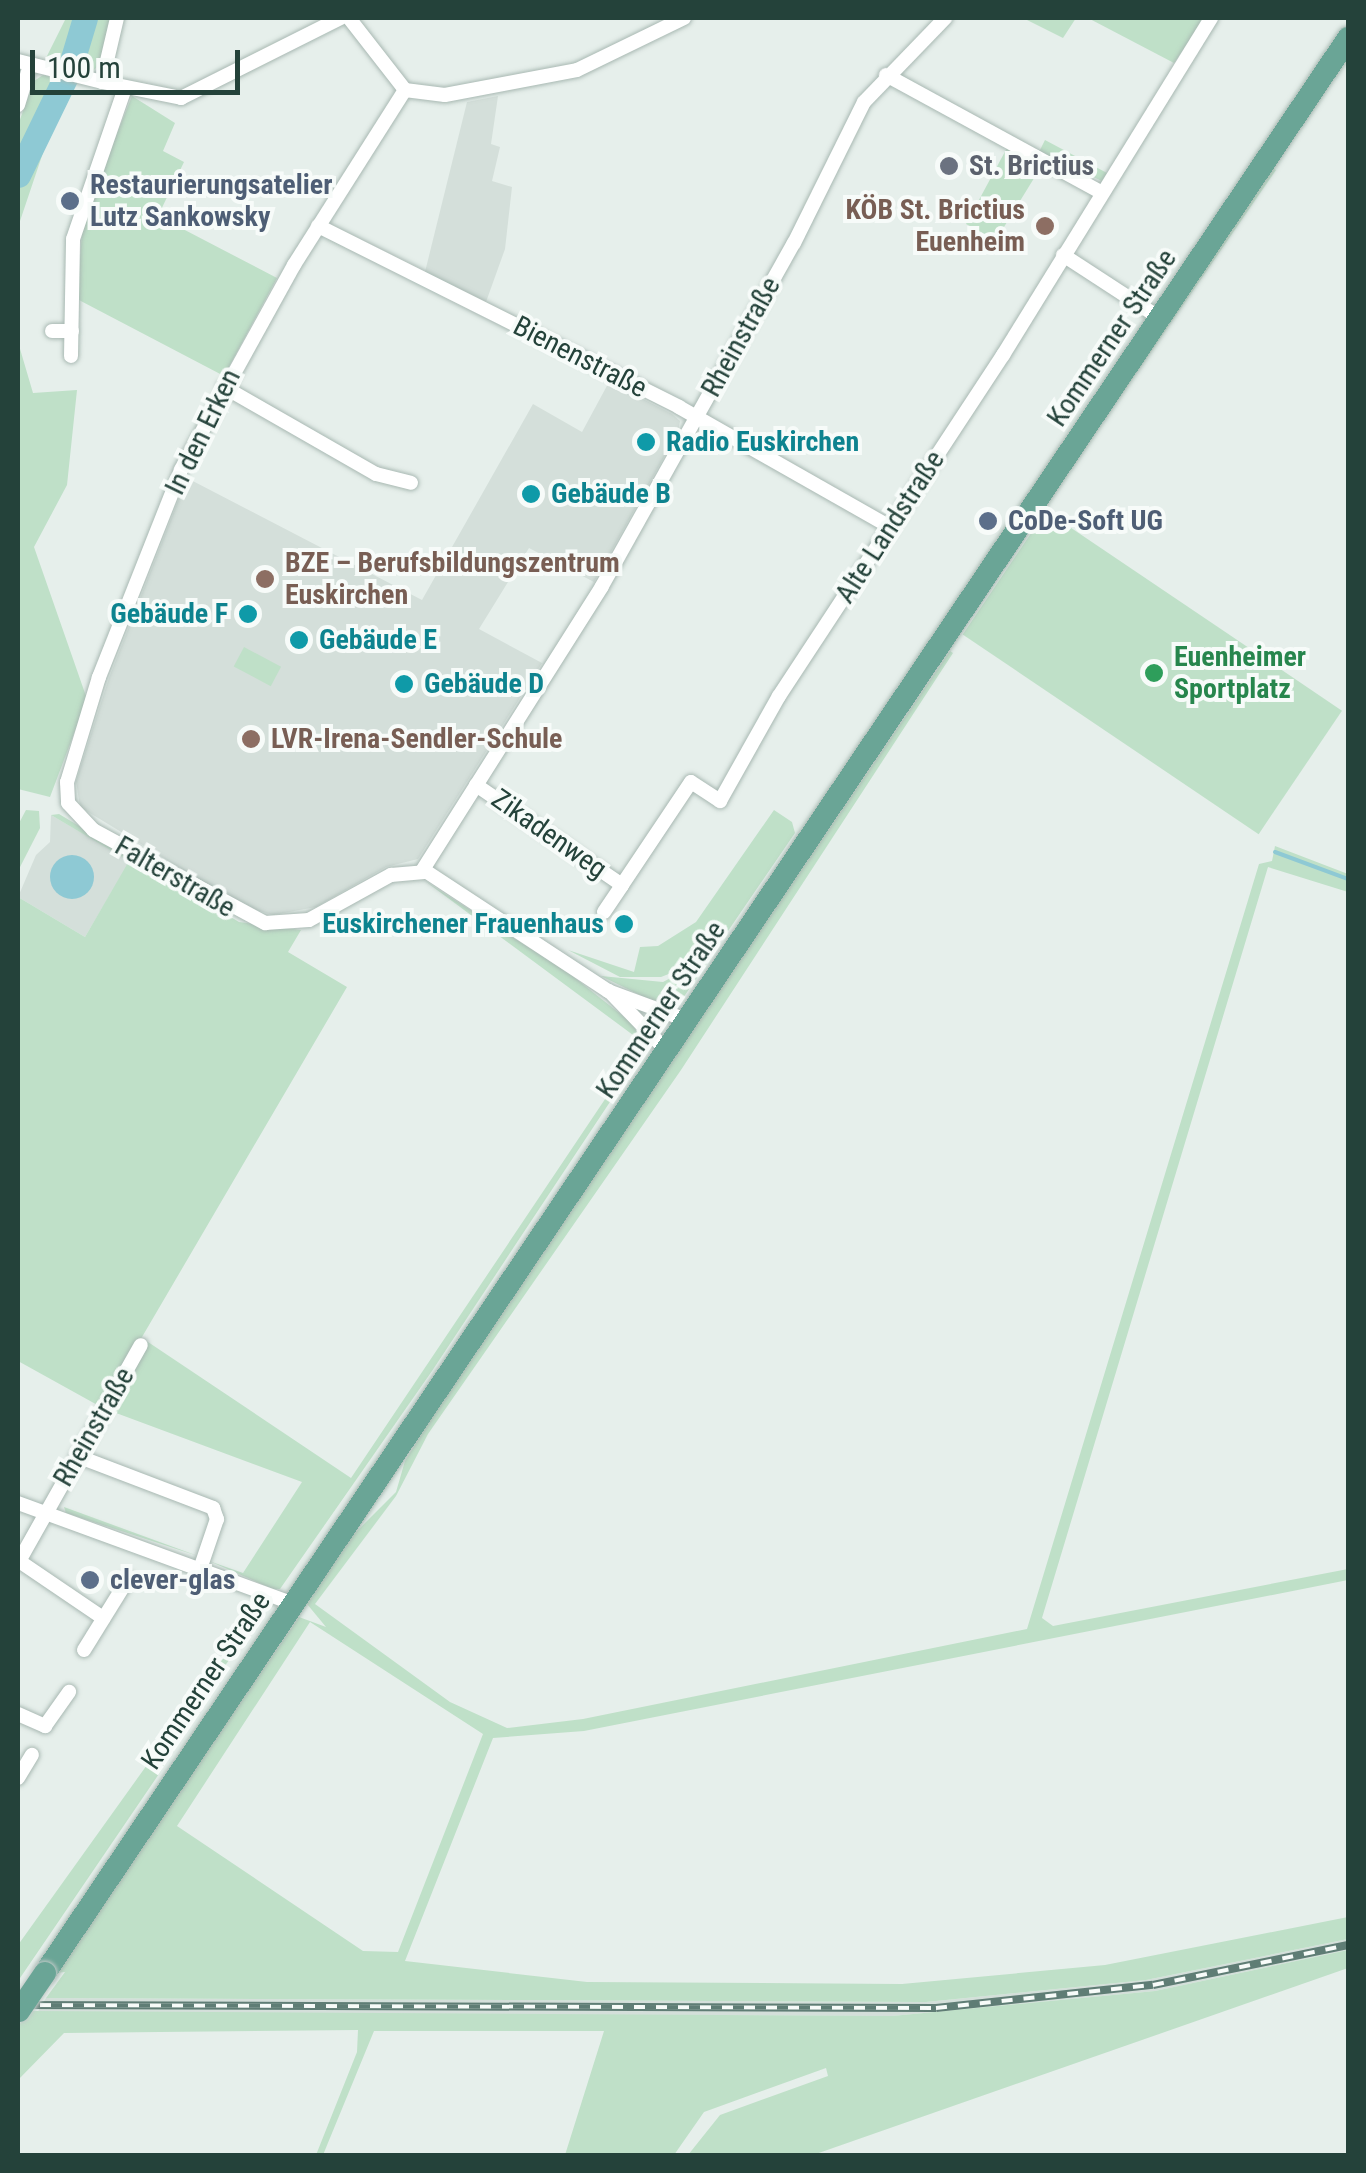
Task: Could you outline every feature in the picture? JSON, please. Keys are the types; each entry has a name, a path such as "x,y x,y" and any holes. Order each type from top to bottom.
{"main road":[{"name":"Kommerner Straße","path":"18,2012 690,1022 1348,38"}],"street":[{"path":"102,82 117,18"},
{"path":"18,105 24,63 182,98 341,18"},
{"path":"348,18 405,90 465,94 548,78 684,18"},
{"name":"Rheinstraße","path":"422,871 577,629 695,419 857,115 886,75 945,18"},
{"name":"Alte Landstraße","path":"720,801 779,696 1211,18"},
{"path":"886,75 1102,193"},
{"path":"71,356 73,238 125,88"},
{"name":"In den Erken","path":"68,803 66,782 99,677 176,482 224,387 318,226 405,90"},
{"name":"Bienenstraße","path":"318,226 695,419 890,527"},
{"path":"1064,254 1160,319"},
{"path":"52,331 72,331"},
{"path":"224,387 376,474 411,483"},
{"name":"Zikadenweg","path":"604,912 691,782 720,801"},
{"name":"Zikadenweg","path":"476,785 622,885"},
{"name":"Falterstraße","path":"68,803 93,830 232,910 265,923 309,920 391,875 422,871"},
{"path":"422,871 608,990 690,1022"},
{"path":"608,990 669,1052"},
{"name":"Rheinstraße","path":"103,1618 18,1562 141,1346"},
{"path":"77,1456 213,1508 217,1519 200,1568"},
{"path":"18,1503 294,1604"},
{"path":"84,1650 128,1579"},
{"path":"18,1714 44,1726 68,1692"},
{"path":"18,1778 32,1756"}],"shaded area":[{"path":"498,96 491,144 500,147 492,181 512,187 505,249 486,302 425,272 467,102"},
{"path":"609,382 672,414 680,421 678,432 594,582 529,548 479,629 542,663 418,859 386,867 316,907 273,915 243,906 80,807 76,781 109,678 187,478 422,600 533,404 582,432"},
{"path":"51,815 130,861 85,937 18,897 36,855 50,842"},
{"path":"1348,1939 1348,1950 1155,1991 892,2016 37,2013 46,1998 926,2002 1146,1980"}],"green space":[{"path":"66,18 82,18 65,67 44,62"},
{"path":"89,18 112,18 101,63 91,73 74,69"},
{"path":"1023,18 1076,18 1063,38"},
{"path":"1088,18 1205,18 1174,63"},
{"path":"43,75 77,83 54,120 18,227 18,125 34,81"},
{"path":"132,96 175,123 163,151 184,162 158,216 277,278 224,376 77,299 83,219"},
{"path":"1045,140 1107,173 1102,181 1039,152"},
{"path":"1008,146 1036,161 1030,171 1036,175 996,240 966,224"},
{"path":"1272,168 1276,170 1091,439"},
{"path":"18,342 33,393 77,390 67,485 34,547 87,699 50,797 18,789"},
{"name":"Euenheimer Sportplatz","path":"1046,511 1342,711 1259,834 963,635"},
{"path":"244,647 281,667 271,686 234,666"},
{"path":"950,651 953,653 681,1070 428,1434 396,1496 315,1604 450,1702 507,1728 583,1719 1027,1629 1259,864 1272,861 1275,846 1348,874 1348,892 1268,867 1042,1618 1053,1626 1348,1569 1348,1580 584,1731 493,1738 405,1961 587,1982 902,1984 1105,1965 1348,1917 1348,1939 1146,1980 926,2002 46,1998 65,1972 54,1973 299,1617 326,1627 307,1604 350,1538 396,1492 405,1461 455,1380","holes":["310,1622 483,1734 398,1952 363,1951 177,1826"]},
{"path":"26,810 39,811 40,828 18,871 18,825"},
{"path":"774,810 792,822 795,833 728,931 684,968 661,977 620,977 568,950 634,972 640,947 658,946 696,922"},
{"path":"59,814 239,922 301,930 288,952 347,987 101,1407 18,1361 18,897 85,937 129,861 51,815"},
{"path":"425,881 570,974 633,1024 645,1049 432,1371 280,1589 273,1589 209,1561 243,1573 302,1482 108,1410 148,1342 351,1478 638,1050 633,1035"},
{"path":"712,956 683,998 673,1001 650,1000 601,976 663,982"},
{"path":"64,1507 198,1556 66,1513"},
{"path":"263,1603 269,1605 184,1722 161,1771 18,1981 18,1945"},
{"path":"1348,1950 1348,1968 813,2155 688,2155 720,2115 828,2076 826,2068 704,2112 674,2155 565,2155 604,2031 374,2031 323,2155 316,2155 357,2052 358,2030 64,2033 18,2080 18,2027 28,2011 892,2016 1155,1991"}],"water":[{"path":"72,855 88,861 94,877 88,893 72,899 56,893 50,877 56,861"}],"waterway":[{"path":"18,175 70,68 85,18"},
{"path":"1275,852 1348,879"}],"railway":[{"path":"18,2005 936,2008 1153,1985 1348,1945"}],"place":[{"name":"St. Brictius","path":"949,166"},
{"name":"Restaurierungsatelier Lutz Sankowsky","path":"70,201"},
{"name":"KÖB St. Brictius Euenheim","path":"1045,226"},
{"name":"Radio Euskirchen","path":"646,442"},
{"name":"Gebäude B","path":"531,494"},
{"name":"CoDe-Soft UG","path":"988,521"},
{"name":"BZE – Berufsbildungszentrum Euskirchen","path":"265,579"},
{"name":"Gebäude F","path":"248,614"},
{"name":"Gebäude E","path":"299,640"},
{"name":"Euenheimer Sportplatz","path":"1154,673"},
{"name":"Gebäude D","path":"404,684"},
{"name":"LVR-Irena-Sendler-Schule","path":"251,739"},
{"name":"Euskirchener Frauenhaus","path":"624,924"},
{"name":"clever-glas","path":"90,1580"}]}
